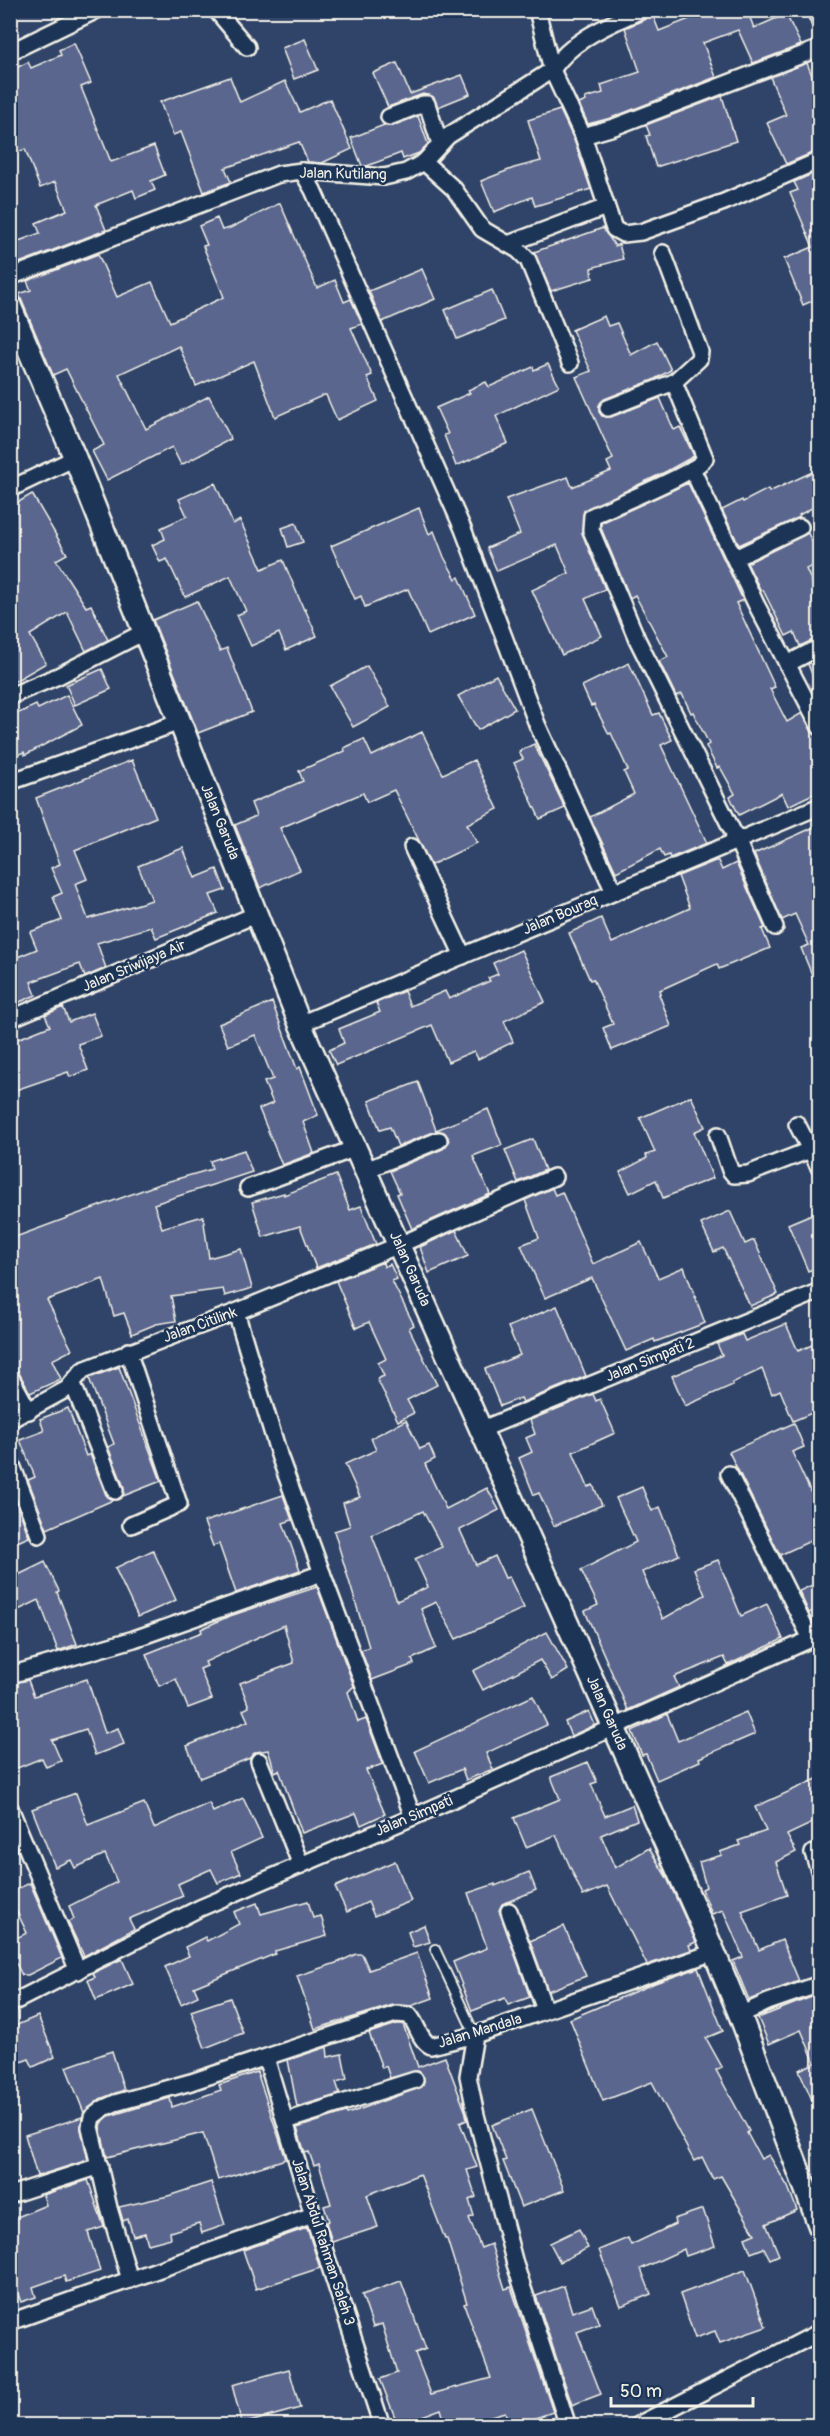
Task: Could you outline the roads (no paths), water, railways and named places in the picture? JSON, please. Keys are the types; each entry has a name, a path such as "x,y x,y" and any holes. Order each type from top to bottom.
{"street":[{"path":"10,52 97,10"},
{"path":"216,10 247,47"},
{"path":"537,10 552,70 583,136 614,229 620,234 631,234 724,202 819,160"},
{"name":"Jalan Kutilang","path":"10,277 279,174 302,171 384,177 405,172 424,162 448,136 552,70 573,45 641,10"},
{"path":"815,10 819,22"},
{"path":"583,136 614,127 819,48"},
{"path":"389,117 427,104 440,144"},
{"path":"424,162 460,195 482,229 508,244 528,260 570,363"},
{"path":"302,171 313,190 463,529 537,724 614,892"},
{"path":"508,244 606,207"},
{"path":"608,408 674,382 699,359 700,352 663,253"},
{"name":"Jalan Garuda","path":"10,306 75,458 300,1024 714,1952 740,2015 819,2227"},
{"path":"674,382 705,458 702,465 592,516 591,530 637,639 737,840 775,927"},
{"path":"10,489 75,458"},
{"path":"692,469 819,727"},
{"path":"735,558 800,527"},
{"path":"10,696 58,676 144,632"},
{"path":"787,664 819,647"},
{"path":"10,782 180,722"},
{"name":"Jalan Bouraq","path":"300,1024 819,806"},
{"path":"412,847 463,956"},
{"name":"Jalan Sriwijaya Air","path":"10,1018 257,914"},
{"path":"797,1124 819,1169"},
{"path":"718,1135 730,1170 734,1175 748,1174 810,1150"},
{"path":"366,1170 439,1140"},
{"path":"248,1188 356,1148"},
{"name":"Jalan Citilink","path":"10,1420 73,1384 83,1370 128,1351 236,1312 399,1245 554,1177"},
{"name":"Jalan Simpati 2","path":"480,1430 819,1291"},
{"path":"236,1312 280,1458 413,1817"},
{"path":"128,1351 179,1504 131,1525"},
{"path":"10,1376 29,1411"},
{"path":"73,1384 115,1491"},
{"path":"10,1460 15,1486 39,1535"},
{"path":"729,1474 815,1637"},
{"path":"10,1675 134,1640 322,1574"},
{"name":"Jalan Simpati","path":"10,2004 200,1908 413,1817 815,1637"},
{"path":"259,1761 301,1865"},
{"path":"10,1808 78,1971"},
{"path":"813,1853 819,1873"},
{"path":"509,1911 545,2010"},
{"name":"Jalan Mandala","path":"100,2166 90,2127 92,2117 115,2103 191,2082 396,2014 409,2015 415,2021 422,2039 431,2046 475,2035 714,1952"},
{"path":"740,2015 768,2002 819,1984"},
{"path":"475,2035 468,2076 476,2115 515,2264 568,2426"},
{"name":"Jalan Abdul Rahman Saleh 3","path":"266,2058 313,2215 382,2426"},
{"path":"286,2121 415,2079"},
{"path":"10,2194 100,2166 109,2208 130,2280"},
{"path":"10,2322 313,2215"},
{"path":"636,2426 819,2332"}],"lane":[{"path":"435,1949 475,2035"}]}
